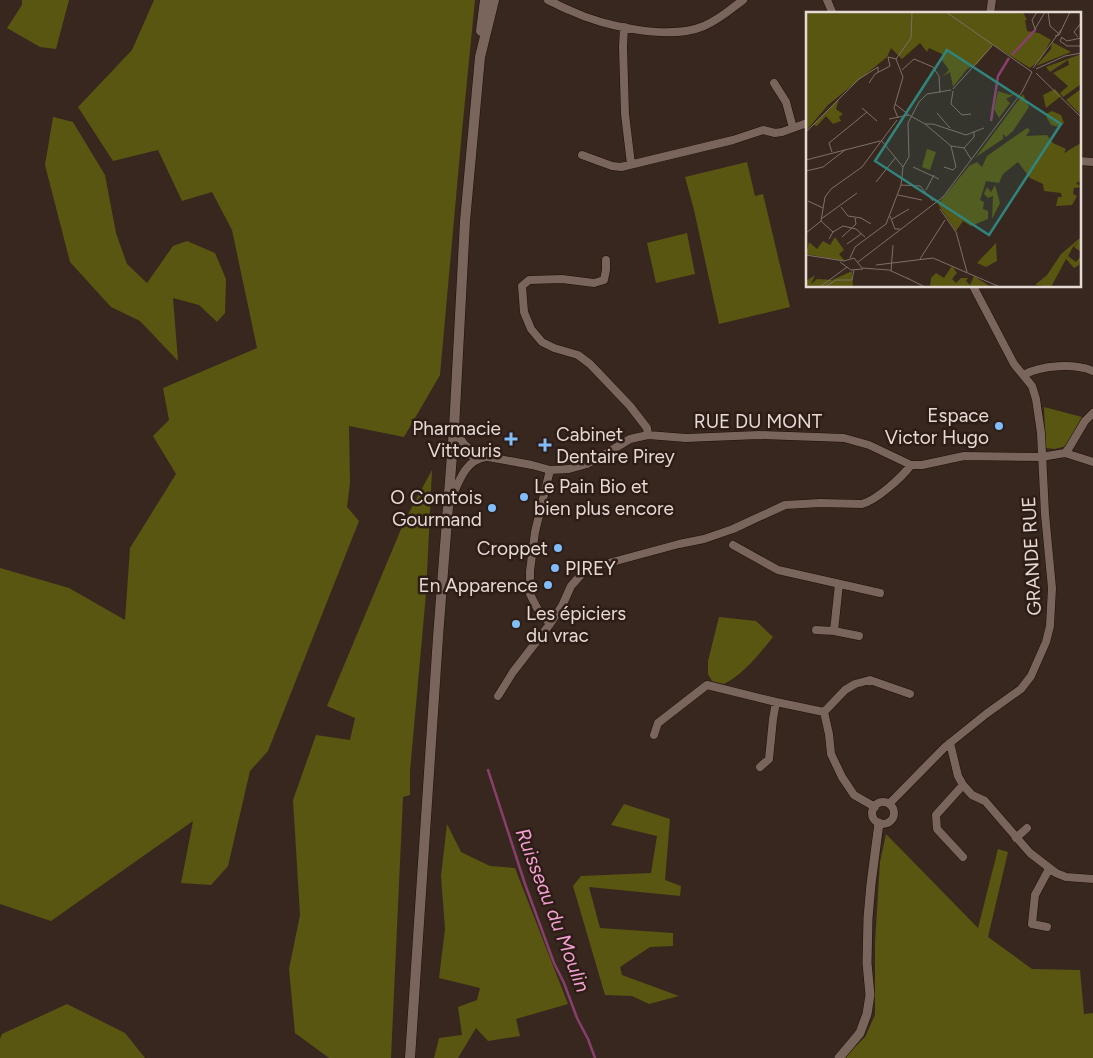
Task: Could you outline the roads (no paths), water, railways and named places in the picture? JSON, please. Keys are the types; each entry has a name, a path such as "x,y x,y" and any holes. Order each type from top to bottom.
{"main road":[{"path":"410,1058 438,637 453,445 465,221 485,0"},
{"path":"480,57 494,0"}],"street":[{"path":"548,0 586,17 624,26 668,33 692,30 705,26 743,0"},
{"path":"826,0 832,12"},
{"path":"624,26 626,114 631,164"},
{"path":"774,84 786,102 793,128"},
{"path":"582,155 612,166 621,167 733,140 763,130 782,132 806,123"},
{"path":"1080,162 1093,162"},
{"path":"606,260 604,280 594,283 562,279 529,280 522,286 524,312 531,329 542,342 554,348 578,355 590,364 630,406 647,428 648,435"},
{"name":"GRANDE RUE","path":"889,804 950,743 1021,689 1031,676 1046,642 1050,626 1052,588 1045,514 1041,433 1036,399 1032,386 1014,364 974,288"},
{"path":"1023,375 1037,368 1058,366 1093,371"},
{"path":"1065,453 1085,421 1093,413"},
{"path":"454,429 470,450 486,457"},
{"name":"RUE DU MONT","path":"486,457 550,470 568,469 587,464 630,440 648,435 686,438 759,435 844,438 869,445 911,465"},
{"path":"453,445 466,454 486,457"},
{"path":"498,696 513,672 562,606 571,586 590,568 704,539 733,529 785,505 820,503 862,504 873,500 911,465 922,465 964,456 1042,457 1065,453 1093,462"},
{"path":"448,506 466,468 473,462 486,457"},
{"path":"550,470 535,532 530,571 530,594 537,608 550,624"},
{"path":"733,545 778,570 880,593"},
{"path":"834,631 839,584"},
{"path":"816,630 859,636"},
{"path":"824,712 845,690 854,684 870,680 910,694"},
{"path":"654,735 658,723 707,685 824,712"},
{"path":"760,767 769,759 776,702"},
{"path":"824,712 831,754 842,777 854,795 875,808"},
{"path":"950,743 958,776 963,785 972,794 985,802 1030,853 1049,868 1066,877 1093,879"},
{"path":"963,785 936,815 937,828 963,857"},
{"path":"889,804 893,810 894,817 886,824 879,823 874,819 873,810 877,805 889,804"},
{"path":"839,1058 860,1032 867,1014 870,996 867,963 870,884 879,823"},
{"path":"1016,838 1027,828"},
{"path":"1047,927 1032,924 1035,894 1049,868"}],"waterway":[{"name":"Ruisseau du Moulin","path":"488,770 525,884 554,963 595,1058"}],"place":[{"name":"Espace Victor Hugo","path":"999,426"},
{"name":"Pharmacie Vittouris","path":"511,439"},
{"name":"Cabinet Dentaire Pirey","path":"545,445"},
{"name":"Le Pain Bio et bien plus encore","path":"524,497"},
{"name":"O Comtois Gourmand","path":"492,508"},
{"name":"Croppet","path":"558,548"},
{"name":"PIREY","path":"555,568"},
{"name":"En Apparence","path":"548,585"},
{"name":"Les épiciers du vrac","path":"516,624"}]}
